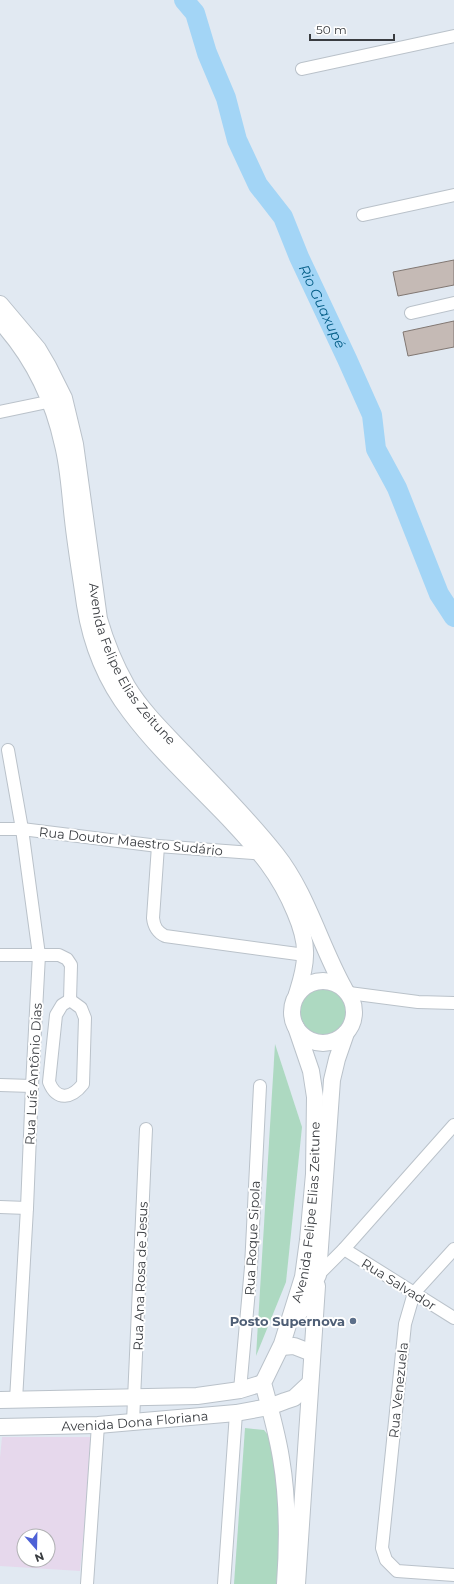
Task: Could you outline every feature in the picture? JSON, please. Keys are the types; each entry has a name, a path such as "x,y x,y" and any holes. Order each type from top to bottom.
{"main road":[{"name":"Avenida Felipe Elias Zeitune","path":"0,304 38,349 48,366 58,400 75,444 99,619 105,639 118,670 128,687 150,716 216,786 305,903 331,963 347,991"},
{"name":"Avenida Felipe Elias Zeitune","path":"0,321 58,400"},
{"name":"Avenida Felipe Elias Zeitune","path":"269,854 273,870 292,904 303,934 306,955 303,975 297,994"},
{"path":"319,981 333,982 347,991 354,1006 355,1013 351,1027 346,1033 334,1041 320,1043 306,1038 296,1027 292,1013 292,1006 297,994 307,985 319,981"},
{"name":"Avenida Felipe Elias Zeitune","path":"264,1383 281,1346 303,1278 306,1261 316,1134 316,1097 311,1071 296,1027"},
{"name":"Avenida Felipe Elias Zeitune","path":"297,1584 332,1080 337,1059 346,1033"},
{"path":"312,1353 294,1346 281,1346 318,1275"},
{"path":"264,1383 276,1433 284,1482 287,1542 285,1584"},
{"name":"Avenida Dona Floriana","path":"8,1400 197,1396 240,1390 264,1383"},
{"name":"Avenida Dona Floriana","path":"0,1427 98,1425 236,1413 269,1406 294,1398 310,1383"}],"street":[{"path":"302,69 454,36"},
{"path":"363,215 454,195"},
{"path":"411,313 454,303"},
{"path":"0,412 58,400"},
{"name":"Rua Luís Antônio Dias","path":"8,750 22,829 39,955 27,1208 8,1400"},
{"name":"Rua Doutor Maestro Sudário","path":"0,829 22,829 158,846 269,854"},
{"path":"158,846 153,918 154,926 160,934 165,936 306,955"},
{"path":"0,955 59,955 68,958 72,965 70,1000"},
{"path":"347,991 418,1002 454,1003"},
{"path":"70,1000 81,1008 85,1018 83,1084 72,1095 64,1096 56,1094 49,1082 56,1015 62,1005 70,1000"},
{"path":"0,1085 32,1086"},
{"name":"Rua Roque Sipola","path":"240,1390 251,1267 260,1086"},
{"path":"318,1275 344,1249 454,1125"},
{"name":"Rua Ana Rosa de Jesus","path":"133,1422 146,1129"},
{"path":"0,1207 27,1208"},
{"name":"Rua Salvador","path":"344,1249 454,1318"},
{"name":"Rua Venezuela","path":"454,1249 414,1293 405,1324 382,1548 386,1560 397,1571 454,1575"},
{"path":"224,1584 236,1413"},
{"path":"87,1584 98,1425"}],"shaded area":[{"path":"2,1437 93,1437 80,1571 32,1568 56,1568 56,1528 16,1528 16,1567 0,1566 0,1458"}],"green space":[{"path":"318,986 328,986 342,993 349,1007 349,1017 342,1031 328,1038 318,1038 308,1034 301,1027 297,1017 297,1007 301,997 308,990"},
{"path":"275,1044 302,1127 286,1282 256,1356"},
{"path":"245,1428 264,1430 272,1440 278,1499 279,1560 276,1584 234,1584"}],"building":[{"path":"454,260 454,285 398,296 393,272"},
{"path":"454,321 454,347 408,356 403,332"}],"waterway":[{"name":"Rio Guaxupé","path":"184,0 195,13 207,53 226,98 237,140 258,185 283,217 299,257 372,415 376,449 397,488 439,594 454,617"}],"place":[{"name":"Posto Supernova","path":"353,1321"}]}
